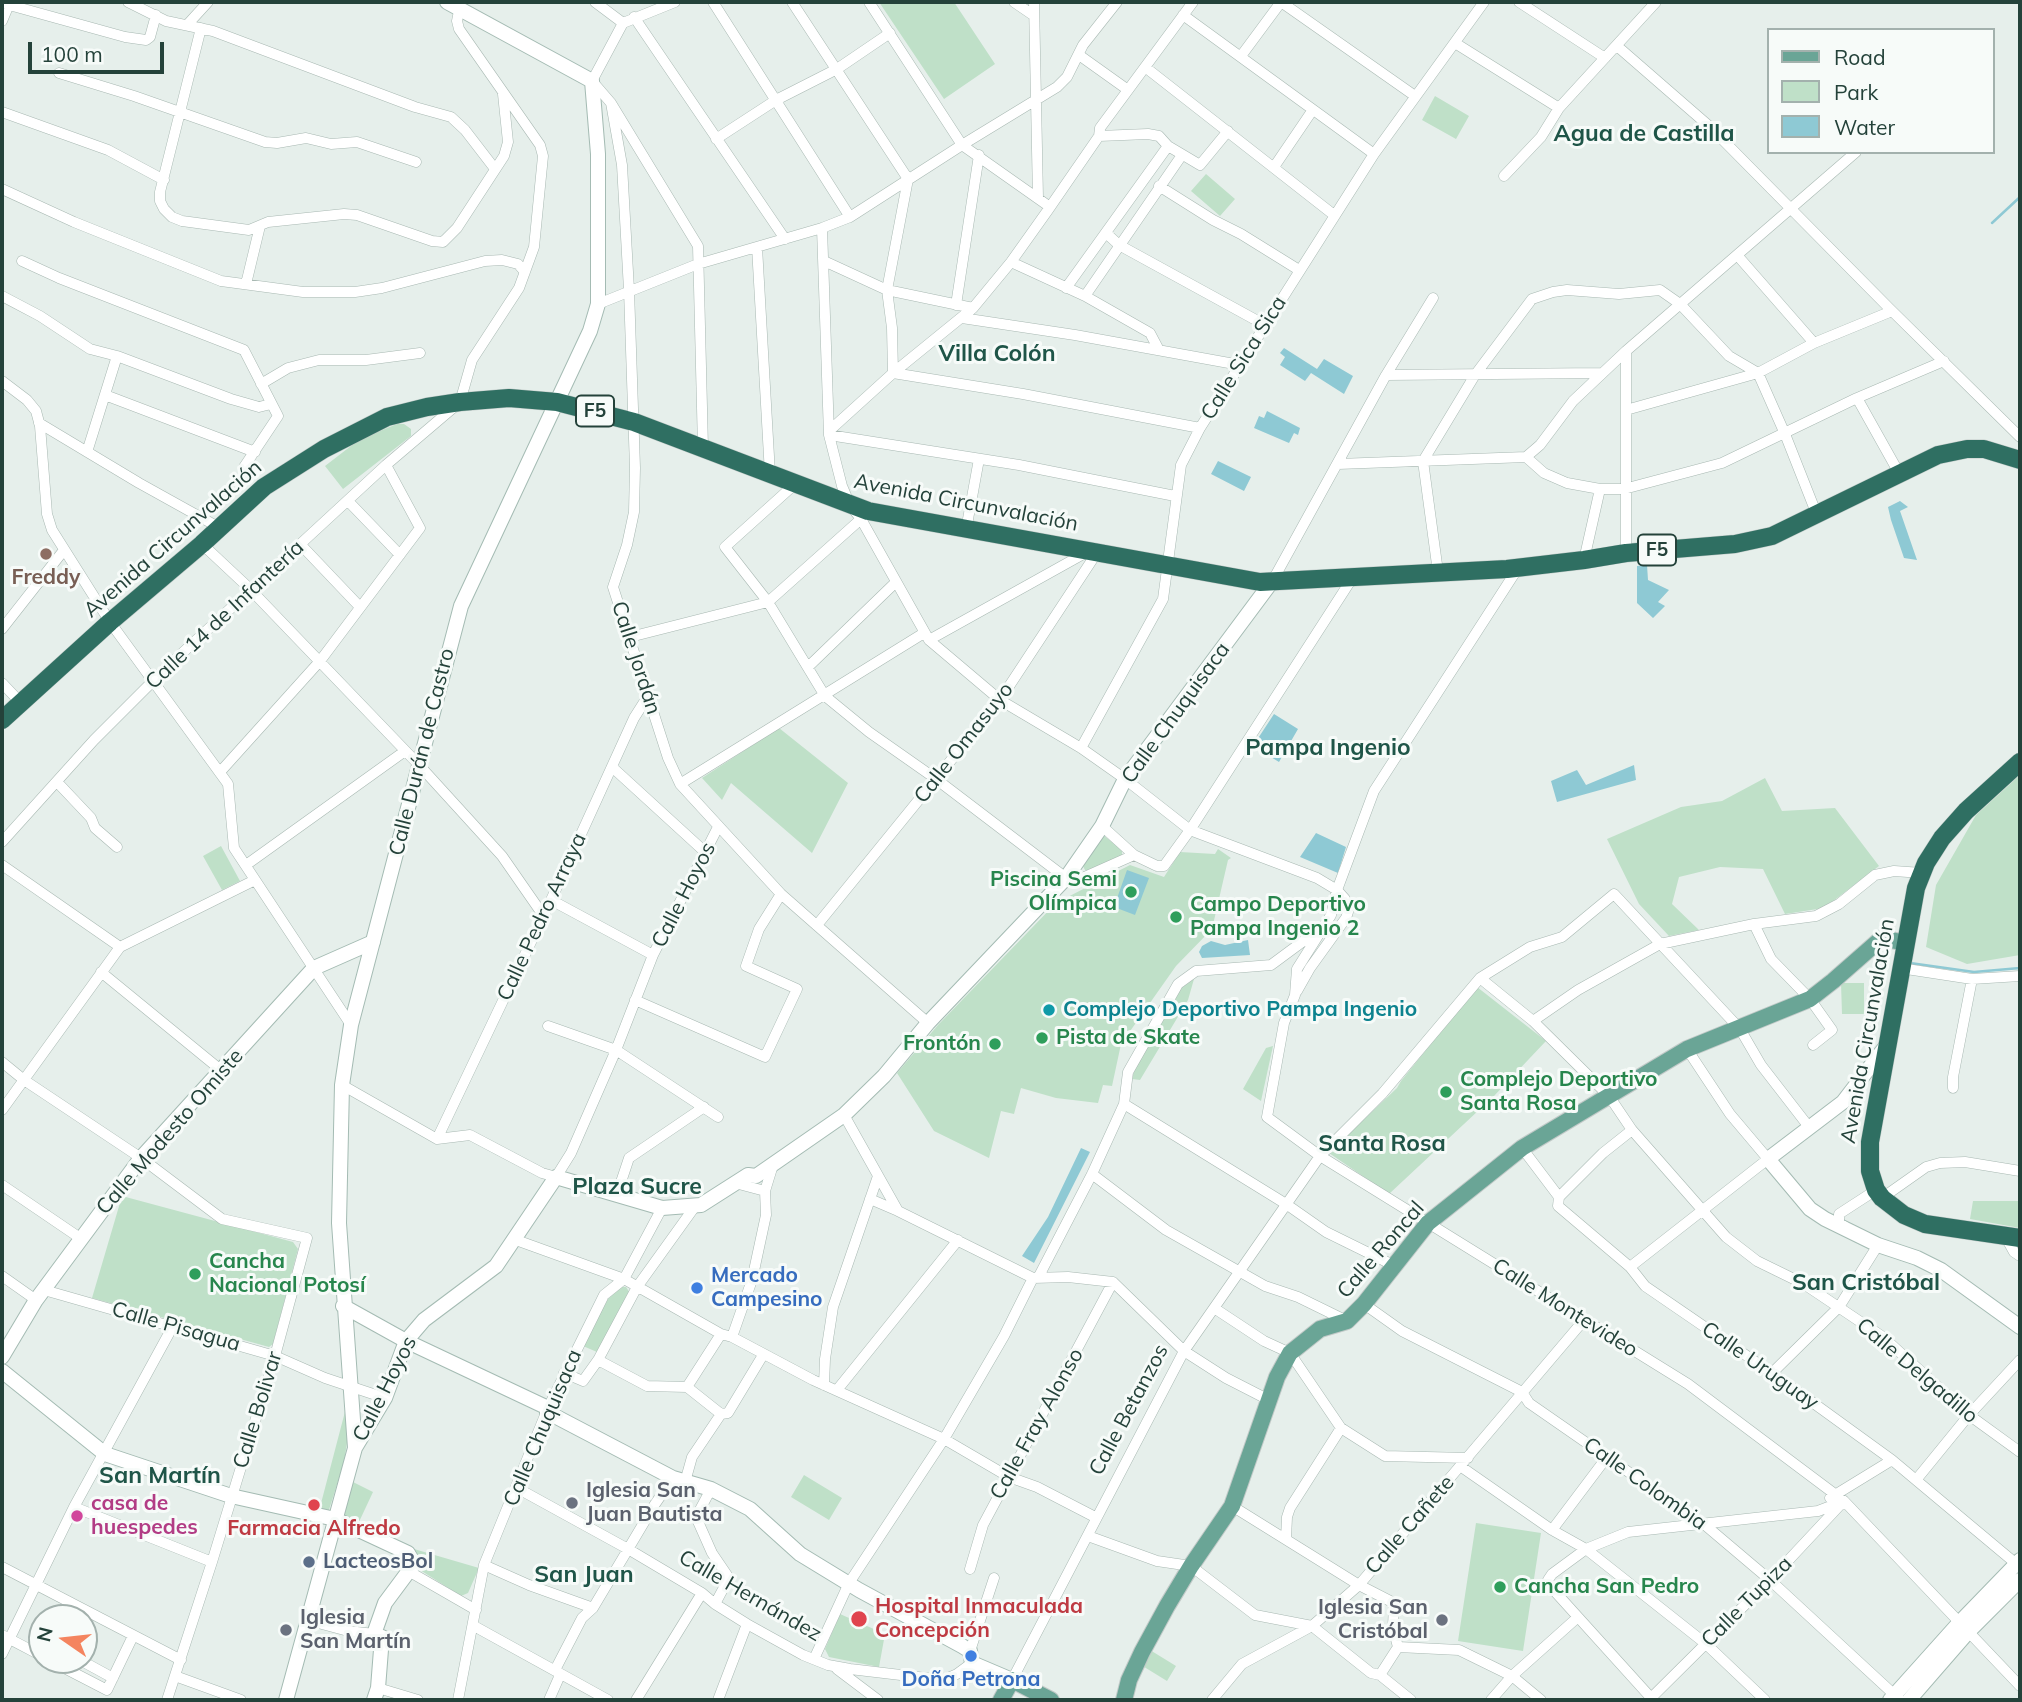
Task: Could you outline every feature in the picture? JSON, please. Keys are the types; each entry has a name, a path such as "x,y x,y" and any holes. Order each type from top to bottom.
{"highway":[{"name":"Avenida Circunvalación","path":"2,720 264,487 324,449 387,417 460,402 509,398 557,402 634,422 770,474 856,512 868,511 1260,582 1518,568 1626,553 1748,541 1772,536 1938,455 1967,449 1999,452 2020,460"},
{"name":"Avenida Circunvalación","path":"1879,1194 1870,1171 1870,1142 1916,888 1942,838 1966,811 2020,762"},
{"path":"1879,1194 1904,1215 1926,1224 2012,1236"}],"main road":[{"path":"456,4 592,81"},
{"name":"Calle Durán de Castro","path":"355,1448 339,1223 342,1085 351,1025 460,606 590,331 598,304 598,154 592,81"},
{"name":"Calle Chuquisaca","path":"662,1208 701,1205 748,1175 756,1176 844,1115 884,1076 928,1023 1066,878 1102,826 1125,779 1273,580"},
{"name":"Calle Roncal","path":"1124,1700 1129,1679 1142,1652 1191,1566 1232,1506 1269,1400 1290,1353 1320,1329 1347,1321 1364,1304 1428,1223 1522,1148 1686,1049 1810,999 1882,938 1905,943"},
{"name":"Calle Modesto Omiste","path":"2,1357 40,1295 141,1158 314,968 373,942"},
{"path":"1889,1042 1843,1102 1768,1159 1810,1209 1878,1245 1917,1258 1941,1270 2020,1327"},
{"path":"556,1177 662,1208"},
{"name":"Calle Hoyos","path":"286,1700 355,1448 385,1398 406,1341 424,1320 496,1266 556,1177"},
{"path":"343,1306 406,1341 548,1410 679,1480 711,1489 750,1509 800,1553 971,1657 1051,1700"},
{"path":"2,1371 105,1454 231,1496 335,1519 408,1553 414,1564 385,1602 374,1634 382,1637 376,1694"},
{"path":"1895,1699 1964,1627 2019,1564"},
{"path":"1909,1700 1964,1627 2020,1580"},
{"name":"Calle Betanzos","path":"1001,1700 1012,1680"}],"street":[{"path":"128,2 166,20 201,28 415,107 451,117 465,130 495,169"},
{"path":"187,24 208,2"},
{"path":"595,2 623,23"},
{"path":"675,2 623,23 592,81 611,103 698,246 703,448"},
{"path":"713,2 850,217"},
{"path":"792,2 908,179 887,290 892,328 892,373"},
{"path":"869,2 962,145 1050,207"},
{"path":"1014,2 1033,15"},
{"path":"1034,2 1038,198"},
{"path":"598,304 698,264 822,228 850,217 1057,87 1066,77 1083,45 1117,2"},
{"path":"829,433 892,373 973,308 1011,262 1099,136 1100,128 1193,2"},
{"path":"1241,56 1281,2 1415,96"},
{"name":"Calle Sica Sica","path":"1081,748 1163,599 1181,465 1200,428 1374,154 1483,2"},
{"path":"1518,2 1605,58"},
{"path":"1504,176 1541,137 1559,108 1656,2"},
{"path":"2,21 7,4 125,37 146,40 150,37 156,15"},
{"path":"456,4 459,29 540,145 543,156 534,247 519,288 472,360 460,402"},
{"path":"1183,15 1374,154"},
{"path":"634,17 785,239"},
{"path":"201,28 160,201 172,217 182,221 249,230 268,222 357,215 432,241 443,242 457,228 504,156 508,142 503,94"},
{"path":"716,139 776,100 837,69 890,33"},
{"path":"1455,43 1559,108"},
{"path":"1617,46 1709,127 2020,437"},
{"path":"1079,55 1128,90"},
{"path":"1145,66 1334,215"},
{"path":"59,73 265,142 277,143 306,138 331,144 357,142 416,162"},
{"name":"Calle Jordán","path":"611,103 622,166 634,422 634,512 627,545 613,587 668,758 680,784 781,894 928,1023"},
{"path":"1274,167 1312,111"},
{"path":"2,112 108,150 164,180"},
{"path":"1099,136 1159,136 1168,146 1200,165 1228,131"},
{"path":"1066,288 1168,146"},
{"path":"1338,464 1526,457 1540,445 1573,401 1602,373 1854,154"},
{"path":"956,305 979,155"},
{"path":"1085,296 1182,155"},
{"path":"1159,186 1299,270"},
{"path":"2,189 74,222 221,281 303,292 355,292 382,288 485,261 502,260 518,264 525,272"},
{"path":"246,284 260,226"},
{"path":"822,228 829,433 842,486 926,636 1000,700 1081,748 1190,830 1317,878 1336,890 1345,899 1348,912 1346,918 1310,968 1295,995"},
{"path":"1106,233 1119,245 1265,325"},
{"path":"757,247 770,474"},
{"path":"1737,255 1814,343"},
{"path":"22,261 244,350 278,416 244,467"},
{"path":"824,261 887,290 973,308"},
{"path":"1011,262 1085,296 1150,333 1159,350"},
{"path":"1438,572 1423,461 1475,375 1532,299 1567,290 1619,294 1660,290 1680,304 1729,356 1758,373 1817,515"},
{"path":"2,296 40,316 90,349 117,356 231,399 259,407 271,404"},
{"name":"Calle Chuquisaca","path":"1273,580 1386,374 1433,298"},
{"path":"1626,411 1758,373 1814,343 1892,311"},
{"path":"962,318 1240,365"},
{"path":"1626,351 1626,553"},
{"path":"261,384 288,368 319,360 366,360 420,353"},
{"path":"87,452 117,356"},
{"path":"1526,457 1544,473 1567,482 1600,489 1624,489 1722,463 1857,398 1944,360"},
{"path":"892,373 1023,394 1200,428"},
{"path":"1386,374 1602,373"},
{"path":"2,382 27,400 36,411 47,514 52,530 110,622 228,784 234,848 351,1025"},
{"path":"105,395 256,452"},
{"path":"1857,398 1899,473"},
{"name":"Calle 14 de Infantería","path":"2,842 94,740 249,588 301,545 386,465 460,402"},
{"path":"39,423 220,528"},
{"path":"829,433 1175,496"},
{"path":"966,530 979,459"},
{"path":"220,772 320,661 420,528 386,465"},
{"path":"794,484 725,547 768,602 825,696 869,732 936,779 1066,878 1080,879 1134,855"},
{"path":"1584,560 1600,489"},
{"path":"348,501 400,555"},
{"path":"630,637 768,602 856,512"},
{"path":"202,544 249,588 420,766 502,856 543,915"},
{"path":"301,545 360,607"},
{"path":"2,629 64,550"},
{"path":"680,784 926,636 1094,551"},
{"name":"Calle Omasuyo","path":"817,925 1000,700 1094,551"},
{"name":"Calle Montevideo","path":"1518,568 1374,791 1336,890 1331,915 1297,969 1295,995 1284,1023 1267,1118 1320,1156 1688,1384 1844,1501 2020,1686"},
{"path":"1102,826 1134,855 1157,866 1164,866 1353,577"},
{"path":"809,666 896,582"},
{"path":"2,683 21,704"},
{"name":"Calle Pedro Arraya","path":"437,1139 634,718 648,696"},
{"path":"246,865 405,751"},
{"path":"612,767 705,852"},
{"path":"57,782 91,818 95,828 117,847"},
{"name":"Calle Hoyos","path":"556,1177 571,1153 616,1050 653,955 718,827"},
{"path":"2,865 120,947"},
{"path":"1533,1021 1578,990 1660,944 1754,924 1816,916 1839,904 1875,875 1894,870 1922,873"},
{"path":"2,1110 120,947 255,880"},
{"path":"635,1000 765,1056 797,989 747,966 759,929 781,894"},
{"name":"Calle Betanzos","path":"1012,1680 1184,1351 1320,1156 1382,1094 1480,978 1530,947 1562,937 1614,894 1660,944"},
{"path":"551,900 653,955"},
{"path":"1754,924 1771,959 1810,999 1832,1030 1813,1045"},
{"path":"814,1659 849,1583 944,1439 1004,1336 1092,1174 1125,1104 1128,1072 1178,984 1196,971 1271,965 1323,926"},
{"path":"1660,944 1740,1029 1761,1065 1809,1127"},
{"path":"1900,968 1972,979 2020,976"},
{"path":"101,972 222,1070"},
{"name":"Calle Delgadillo","path":"1480,978 1533,1021 1609,1096 1632,1130 1726,1237 1757,1261 1804,1284 1883,1337 1969,1415 2020,1452"},
{"path":"1953,1087 1972,979"},
{"path":"548,1026 616,1050 718,1117"},
{"path":"1630,1267 1768,1159 1730,1114 1686,1049"},
{"path":"2,1062 24,1080 141,1158"},
{"path":"342,1085 437,1139 470,1135 542,1173 556,1177"},
{"path":"1125,1104 1326,1232 1395,1266"},
{"path":"617,1194 629,1158 704,1107"},
{"path":"844,1115 898,1211"},
{"path":"1559,1196 1603,1153 1632,1130"},
{"name":"Calle Uruguay","path":"1522,1148 1559,1196 1558,1206 1630,1267 1645,1286 1892,1460 2019,1564"},
{"name":"Calle Bolivar","path":"141,1158 222,1219 307,1238 275,1356 167,1700"},
{"path":"1846,1227 1839,1223 1839,1214 1926,1167 1940,1163 1965,1162 2020,1171"},
{"path":"732,1337 752,1280 766,1215 765,1191 773,1164"},
{"path":"1092,1174 1166,1230 1265,1286 1298,1297 1347,1321"},
{"path":"824,1385 832,1307 878,1176"},
{"path":"735,1183 765,1191"},
{"path":"2,1185 80,1238"},
{"path":"870,1199 1036,1277 1113,1282 1184,1351 1226,1378 1269,1400"},
{"name":"Calle Chuquisaca","path":"598,1360 637,1287 696,1205"},
{"name":"Calle Chuquisaca","path":"458,1700 484,1564 564,1373 604,1295 624,1279 662,1208"},
{"path":"2012,1236 2014,1252 2020,1256"},
{"path":"516,1240 624,1279 720,1334 732,1337 824,1385 944,1439 1009,1477 1037,1487 1095,1517"},
{"path":"837,1390 958,1240"},
{"path":"1772,1373 1839,1307 1878,1245"},
{"name":"Calle Pisagua","path":"2,1276 40,1295 173,1326 275,1356 351,1388 385,1398"},
{"name":"Calle Fray Alonso","path":"970,1569 983,1525 1113,1282"},
{"name":"Calle Colombia","path":"1364,1304 1402,1331 1521,1392 1529,1404 1704,1525 1770,1580 1895,1699"},
{"path":"1214,1308 1264,1341 1290,1353 1341,1428 1385,1456 1468,1458"},
{"name":"Calle Cañete","path":"1212,1700 1242,1664 1312,1626 1359,1585 1584,1320"},
{"path":"2,1654 6,1637 37,1586 74,1507 173,1326"},
{"path":"687,1387 720,1334"},
{"path":"564,1373 583,1381 598,1360 647,1386 687,1387 720,1413 728,1413 763,1355"},
{"path":"1916,1480 1969,1415 2020,1360"},
{"path":"549,1700 557,1672 582,1618 593,1608 655,1504 679,1480 720,1413"},
{"path":"1286,1539 1290,1508 1341,1428"},
{"path":"1552,1530 1607,1457"},
{"path":"1818,1511 1833,1495 1892,1460"},
{"path":"1460,1466 1552,1530 1586,1549 1706,1644 1765,1700"},
{"name":"Calle Hernández","path":"517,1488 628,1549 803,1656 828,1665 943,1680 957,1674 971,1657"},
{"path":"711,1489 696,1517 706,1534 712,1553 729,1578 715,1604"},
{"path":"1651,1699 1549,1585 1548,1580 1552,1574 1586,1549 1628,1531 1818,1511 1844,1501"},
{"name":"Calle Tupiza","path":"1651,1699 1770,1580 1844,1501"},
{"path":"1232,1506 1359,1585 1394,1603 1393,1628 1398,1647 1380,1675"},
{"path":"74,1507 212,1562"},
{"path":"1088,1536 1157,1561 1191,1566 1255,1615 1312,1626 1371,1674 1380,1675 1406,1699"},
{"path":"484,1564 529,1585 593,1608"},
{"path":"2,1567 65,1604"},
{"path":"410,1572 477,1610"},
{"path":"971,1657 994,1578"},
{"path":"636,1700 702,1593"},
{"path":"1491,1700 1512,1676 1578,1617"},
{"path":"307,1620 348,1631 374,1634"},
{"path":"98,1622 181,1660"},
{"path":"718,1700 747,1624"},
{"path":"474,1626 608,1700"},
{"path":"80,1674 107,1690 133,1636"},
{"path":"6,1637 28,1649"},
{"path":"1398,1647 1459,1650 1512,1676 1541,1700"},
{"path":"828,1665 878,1700"},
{"path":"98,1670 113,1678"},
{"path":"175,1676 241,1700"},
{"path":"376,1694 418,1700"}],"green space":[{"path":"879,2 954,2 995,64 944,99"},
{"path":"1435,96 1469,116 1456,139 1422,120"},
{"path":"1206,174 1235,199 1220,216 1191,191"},
{"path":"397,424 404,424 411,429 411,436 343,489 325,466 360,439"},
{"path":"779,728 848,783 812,853 731,783 722,800 702,778"},
{"path":"2020,775 2020,955 1967,964 1926,947 1936,885 1976,815"},
{"path":"1765,778 1782,811 1835,808 1879,866 1824,908 1785,914 1763,869 1720,867 1679,877 1672,904 1699,930 1669,936 1639,904 1607,839 1681,807 1722,801"},
{"path":"1103,835 1122,850 1122,855 1091,870 1085,870 1082,864"},
{"path":"221,846 240,881 222,890 203,856"},
{"name":"Complejo Deportivo Pampa Ingenio","path":"1218,849 1231,858 1228,860 1212,929 1176,966 1121,1044 1112,1086 1103,1085 1098,1103 1056,1098 1021,1088 1014,1114 1001,1111 989,1158 934,1131 897,1073 938,1025 1056,903 1130,865 1164,877 1180,852 1215,854"},
{"path":"1194,979 1188,1000 1140,1080 1132,1079 1135,1068 1180,989"},
{"path":"1841,983 1864,983 1864,1014 1842,1014"},
{"name":"Complejo Deportivo Santa Rosa","path":"1477,987 1546,1041 1494,1096 1389,1194 1329,1153 1397,1088"},
{"path":"1273,1046 1261,1101 1243,1089 1266,1048"},
{"name":"Cancha Nacional Potosí","path":"122,1196 293,1242 298,1249 273,1344 269,1347 92,1298"},
{"path":"1973,1201 2020,1201 2020,1228 1970,1219"},
{"path":"621,1287 626,1287 630,1293 597,1352 583,1346 608,1299"},
{"path":"347,1404 349,1430 344,1462 328,1513 319,1511"},
{"path":"804,1475 842,1498 829,1520 791,1497"},
{"path":"353,1482 373,1492 358,1524 343,1516"},
{"name":"Cancha San Pedro","path":"1476,1523 1541,1533 1523,1651 1458,1641"},
{"path":"414,1549 479,1568 468,1593 461,1596 420,1570 420,1559"},
{"path":"840,1614 885,1634 879,1667 829,1657 825,1649"},
{"path":"1150,1650 1176,1666 1167,1681 1141,1665"}],"water":[{"path":"1284,348 1317,369 1324,359 1353,376 1344,394 1311,373 1305,381 1280,365 1285,357 1280,353"},
{"path":"1267,411 1300,428 1298,435 1294,433 1289,443 1254,428 1259,416 1264,418"},
{"path":"1218,461 1251,477 1244,491 1211,474"},
{"path":"1900,501 1908,507 1900,511 1917,560 1904,558 1891,520 1888,507"},
{"path":"1647,565 1648,580 1669,590 1658,602 1665,606 1653,618 1637,603 1637,566"},
{"path":"1274,714 1298,729 1279,762 1253,746"},
{"path":"1634,765 1636,780 1557,802 1551,781 1577,770 1586,785"},
{"path":"1316,833 1346,847 1338,873 1300,857"},
{"name":"Piscina Semi Olímpica","path":"1127,870 1149,878 1135,915 1114,907"},
{"path":"1248,940 1250,955 1202,958 1199,952 1202,946 1211,941 1225,945"},
{"path":"1081,1148 1090,1152 1034,1263 1022,1256 1048,1217"}],"waterway":[{"path":"1992,223 2020,197"},
{"path":"1910,963 1974,972 2020,968"}],"place":[{"name":"Freddy","path":"46,554"},
{"name":"Piscina Semi Olímpica","path":"1131,892"},
{"name":"Campo Deportivo Pampa Ingenio 2","path":"1176,917"},
{"name":"Complejo Deportivo Pampa Ingenio","path":"1049,1010"},
{"name":"Pista de Skate","path":"1042,1038"},
{"name":"Frontón","path":"995,1044"},
{"name":"Complejo Deportivo Santa Rosa","path":"1446,1092"},
{"name":"Cancha Nacional Potosí","path":"195,1274"},
{"name":"Mercado Campesino","path":"697,1288"},
{"name":"Iglesia San Juan Bautista","path":"572,1503"},
{"name":"Farmacia Alfredo","path":"314,1505"},
{"name":"casa de huespedes","path":"77,1516"},
{"name":"LacteosBol","path":"309,1562"},
{"name":"Cancha San Pedro","path":"1500,1587"},
{"name":"Hospital Inmaculada Concepción","path":"859,1619"},
{"name":"Iglesia San Cristóbal","path":"1442,1620"},
{"name":"Iglesia San Martín","path":"286,1630"},
{"name":"Doña Petrona","path":"971,1656"}],"district":[{"name":"Agua de Castilla","path":"1644,134"},
{"name":"Villa Colón","path":"997,354"},
{"name":"Pampa Ingenio","path":"1328,748"},
{"name":"Santa Rosa","path":"1382,1144"},
{"name":"Plaza Sucre","path":"637,1187"},
{"name":"San Cristóbal","path":"1866,1283"},
{"name":"San Martín","path":"160,1476"},
{"name":"San Juan","path":"584,1575"}]}
